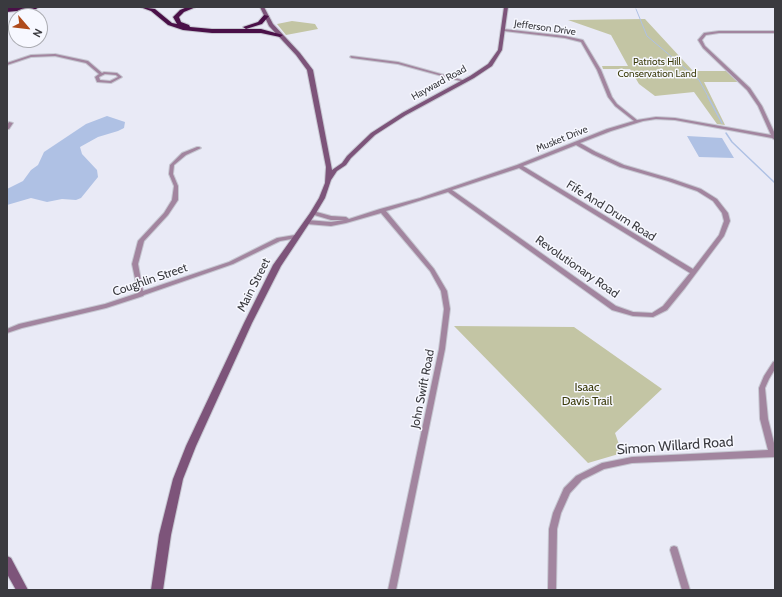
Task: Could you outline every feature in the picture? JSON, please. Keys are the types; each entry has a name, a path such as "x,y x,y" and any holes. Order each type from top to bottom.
{"highway":[{"path":"7,10 36,7"},
{"path":"143,7 154,11 169,23 178,27 201,30 264,31 280,35"},
{"path":"193,7 179,14 176,18 178,22 186,26 199,28 226,29 271,25"},
{"path":"246,27 260,23 266,16"},
{"path":"237,30 258,29 271,25"}],"main road":[{"name":"Main Street","path":"157,590 165,535 178,479 191,446 258,302 277,265 313,213 322,198 328,183 329,165 310,70 298,54 271,25 262,7"},
{"name":"Hayward Road","path":"328,183 335,170 344,164 349,157 374,134 399,117 482,71 494,60 500,50 506,7"},
{"name":"Hayward Road","path":"329,165 349,157"},
{"path":"329,165 341,166"},
{"path":"7,562 22,590"}],"street":[{"name":"Jefferson Drive","path":"504,30 565,37 582,41 599,70 610,97 616,105 636,121"},
{"path":"775,32 719,32 705,34 700,40 708,51 749,89 760,106 775,138"},
{"path":"7,64 31,56 55,55 87,62 101,74 114,73 120,77 112,82 102,82 97,79 97,77 101,74"},
{"path":"352,57 398,63 464,81"},
{"name":"Musket Drive","path":"306,222 332,224 361,217 520,166 636,121 656,118 675,119 775,138"},
{"path":"7,128 10,123"},
{"name":"Revolutionary Road","path":"448,190 614,308 633,314 644,315 659,312 665,308 718,241 727,221 725,213 715,200 699,190 622,166 577,143"},
{"path":"141,295 135,264 141,241 166,214 175,200 176,186 171,174 172,165 184,154 199,148"},
{"name":"Fife And Drum Road","path":"520,166 693,272"},
{"name":"John Swift Road","path":"382,210 432,270 444,291 448,310 431,405 392,590"},
{"name":"Musket Drive","path":"313,213 331,218 347,219 361,217"},
{"name":"Coughlin Street","path":"7,330 106,306 141,295 231,263 279,239 295,237"},
{"path":"774,454 764,419 762,388 766,378 775,364"},
{"name":"Simon Willard Road","path":"552,590 553,529 561,502 567,491 579,478 602,466 632,460 774,454"},
{"path":"674,550 686,590"}],"green space":[{"name":"Patriots Hill Conservation Land","path":"645,19 693,71 727,71 738,82 704,82 725,125 717,124 694,92 655,96 639,84 630,69 603,69 602,66 628,66 611,35 568,20"},
{"path":"292,21 315,24 318,29 286,35 277,24"},
{"name":"Isaac Davis Trail","path":"454,326 574,327 662,389 615,433 622,453 588,463"}],"water":[{"path":"107,116 125,122 124,128 98,137 80,147 82,154 97,170 98,177 81,198 76,200 62,199 47,202 31,198 7,205 7,189 23,181 31,170 38,165 44,152 86,124"},
{"path":"687,136 722,138 734,158 699,157"}],"waterway":[{"path":"636,9 647,36 699,80 709,98"},
{"path":"708,97 722,123"},
{"path":"726,133 732,142 775,183"}]}
